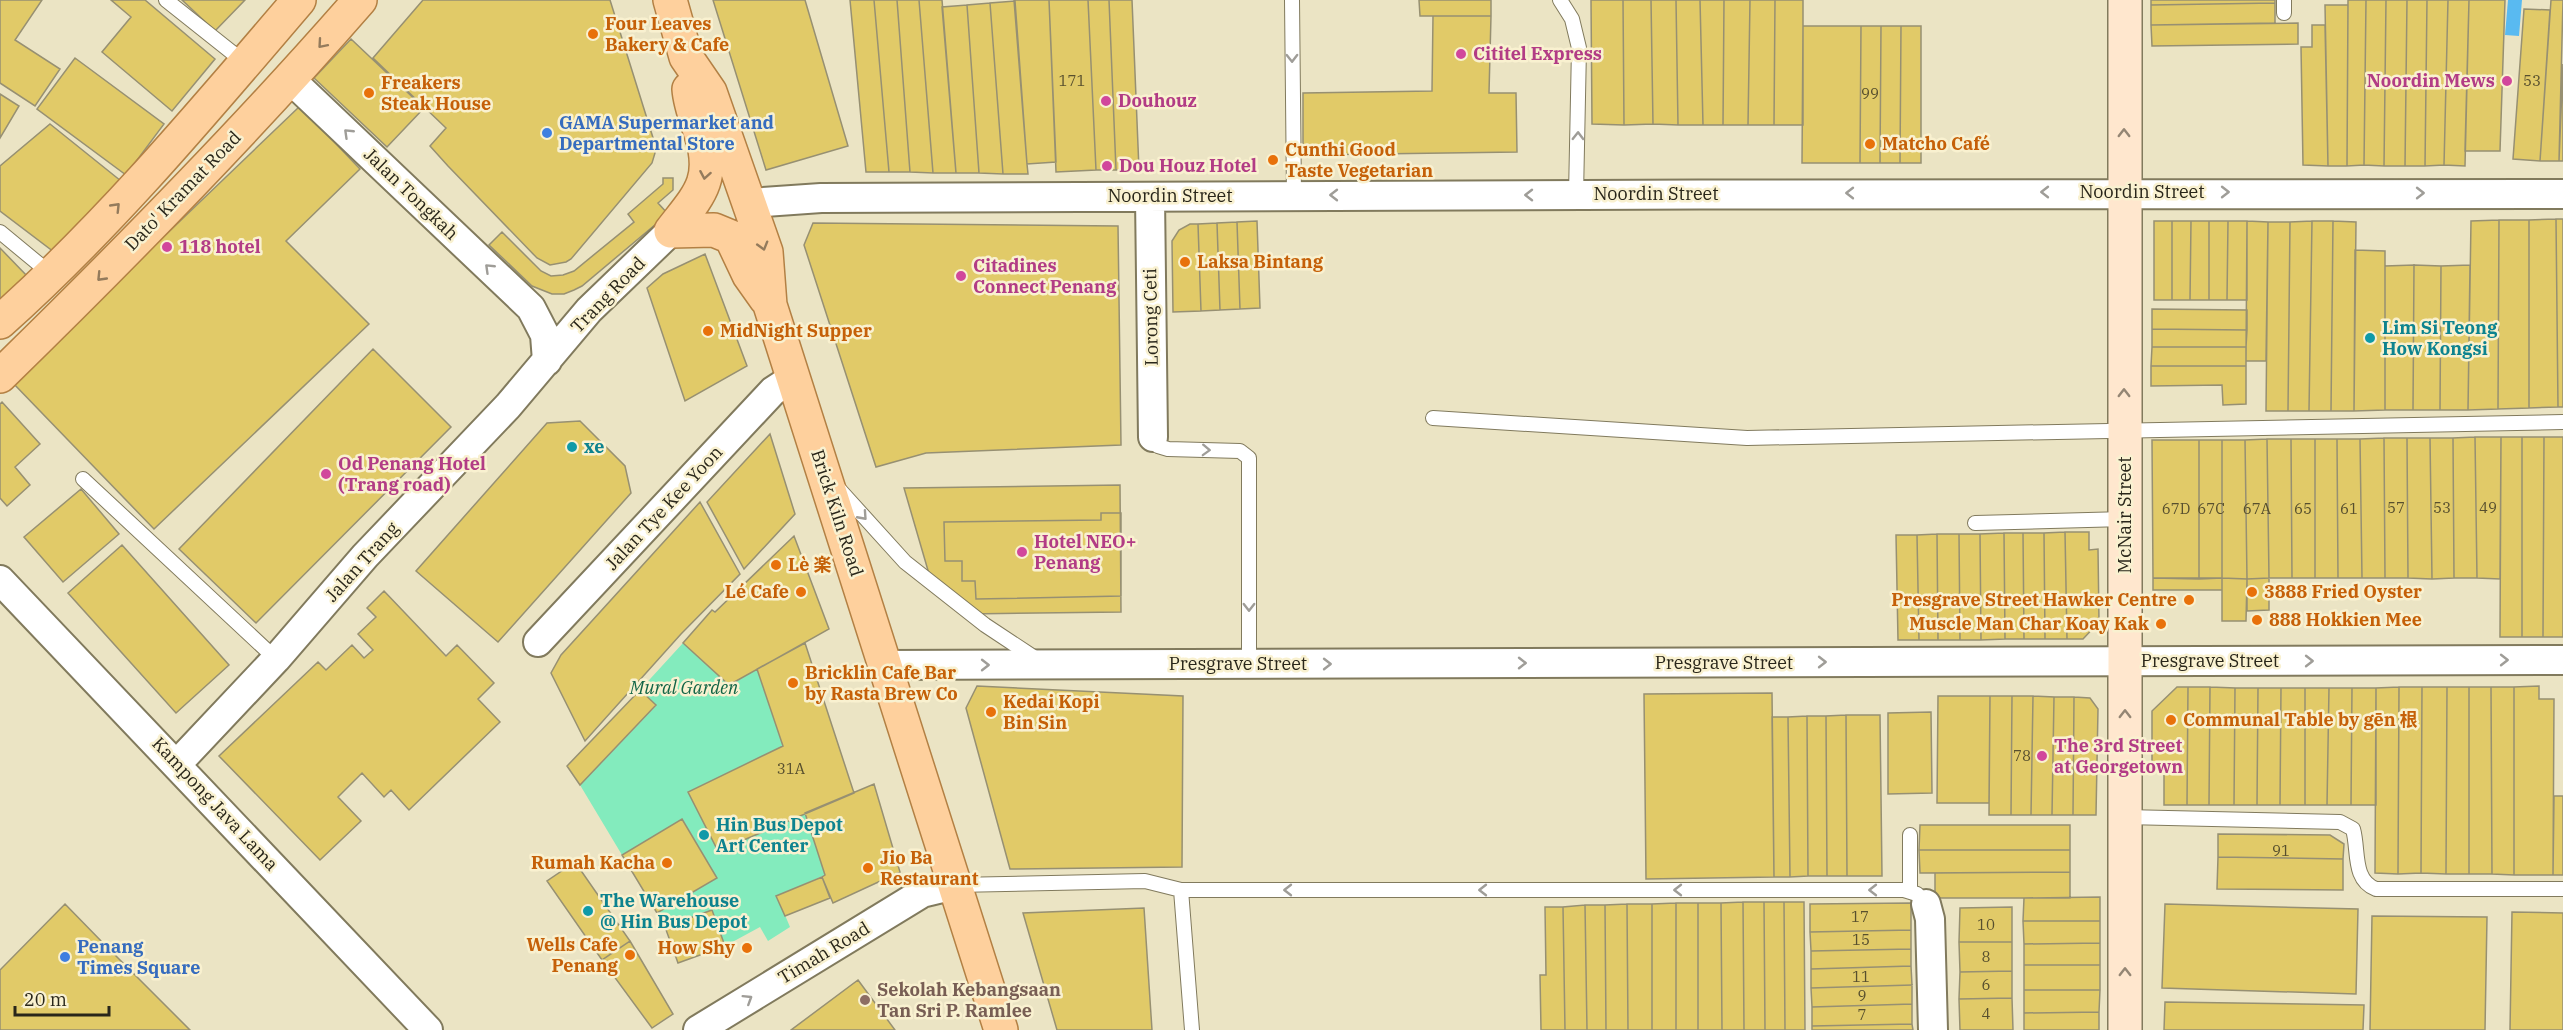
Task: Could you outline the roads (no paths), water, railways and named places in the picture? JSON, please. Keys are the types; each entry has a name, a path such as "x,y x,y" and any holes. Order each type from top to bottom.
{"main road":[{"name":"Dato' Kramat Road","path":"0,322 51,274 165,156 299,0"},
{"name":"Dato' Kramat Road","path":"0,376 85,294 291,80 360,0"},
{"name":"Brick Kiln Road","path":"670,0 686,57 710,92 766,252 770,304 1001,1030"},
{"path":"671,231 702,190 706,171 707,153 689,99 686,57"},
{"path":"671,231 714,230 731,237 749,274 770,304"}],"street":[{"name":"McNair Street","path":"2125,0 2125,1030"},
{"name":"Jalan Tongkah","path":"291,80 531,309 545,335 547,361"},
{"name":"Noordin Street","path":"749,203 821,198 2124,192 2563,194"},
{"name":"Lorong Ceti","path":"1150,197 1153,437"},
{"name":"Trang Road","path":"547,361 589,310 671,231"},
{"path":"531,309 558,315 589,310"},
{"name":"Jalan Trang","path":"177,764 276,659 365,556 508,406 547,361"},
{"name":"Jalan Tye Kee Yoon","path":"538,642 774,391 793,378"},
{"name":"Kampong Java Lama","path":"0,580 428,1030"},
{"name":"Presgrave Street","path":"885,665 2563,660"},
{"name":"Timah Road","path":"698,1030 922,893 955,885"},
{"path":"1918,897 1930,919 1933,1030"}],"lane":[{"path":"166,0 244,62"},
{"path":"1292,0 1294,196"},
{"path":"1560,0 1572,19 1580,48 1576,195"},
{"path":"0,232 51,274"},
{"path":"1433,418 1747,438 2563,422"},
{"path":"1153,437 1158,446 1168,449 1240,451 1249,458 1249,664"},
{"path":"824,473 905,562 986,625 1046,665"},
{"path":"83,479 276,659"},
{"path":"1975,523 2125,519"},
{"path":"2125,817 2347,824 2353,829 2356,838 2363,881 2376,889 2563,889"},
{"path":"955,885 1145,881 1181,890 1918,897 1910,835"},
{"path":"1181,890 1192,1030"}],"water":[{"path":"2508,0 2522,0 2519,36 2505,35"}],"place":[{"name":"Four Leaves Bakery & Cafe","path":"593,34"},
{"name":"Cititel Express","path":"1461,54"},
{"name":"Noordin Mews","path":"2507,81"},
{"name":"Freakers Steak House","path":"369,93"},
{"name":"Douhouz","path":"1106,101"},
{"name":"GAMA Supermarket and Departmental Store","path":"547,133"},
{"name":"Matcho Café","path":"1870,144"},
{"name":"Cunthi Good Taste Vegetarian","path":"1273,160"},
{"name":"Dou Houz Hotel","path":"1107,166"},
{"name":"118 hotel","path":"167,247"},
{"name":"Laksa Bintang","path":"1185,262"},
{"name":"Citadines Connect Penang","path":"961,276"},
{"name":"MidNight Supper","path":"708,331"},
{"name":"Lim Si Teong How Kongsi","path":"2370,338"},
{"name":"xe","path":"572,447"},
{"name":"Od Penang Hotel (Trang road)","path":"326,474"},
{"name":"Hotel NEO+ Penang","path":"1022,552"},
{"name":"Lè 楽","path":"776,565"},
{"name":"Lé Cafe","path":"801,592"},
{"name":"3888 Fried Oyster","path":"2252,592"},
{"name":"Presgrave Street Hawker Centre","path":"2189,600"},
{"name":"888 Hokkien Mee","path":"2257,620"},
{"name":"Muscle Man Char Koay Kak","path":"2161,624"},
{"name":"Bricklin Cafe Bar by Rasta Brew Co","path":"793,683"},
{"name":"Kedai Kopi Bin Sin","path":"991,712"},
{"name":"Communal Table by gēn 根","path":"2171,720"},
{"name":"The 3rd Street at Georgetown","path":"2042,756"},
{"name":"Hin Bus Depot Art Center","path":"704,835"},
{"name":"Rumah Kacha","path":"667,863"},
{"name":"Jio Ba Restaurant","path":"868,868"},
{"name":"The Warehouse @ Hin Bus Depot","path":"588,911"},
{"name":"How Shy","path":"747,948"},
{"name":"Wells Cafe Penang","path":"630,955"},
{"name":"Penang Times Square","path":"65,957"},
{"name":"Sekolah Kebangsaan Tan Sri P. Ramlee","path":"865,1000"}],"park label":[{"name":"Mural Garden","path":"684,688"}]}
